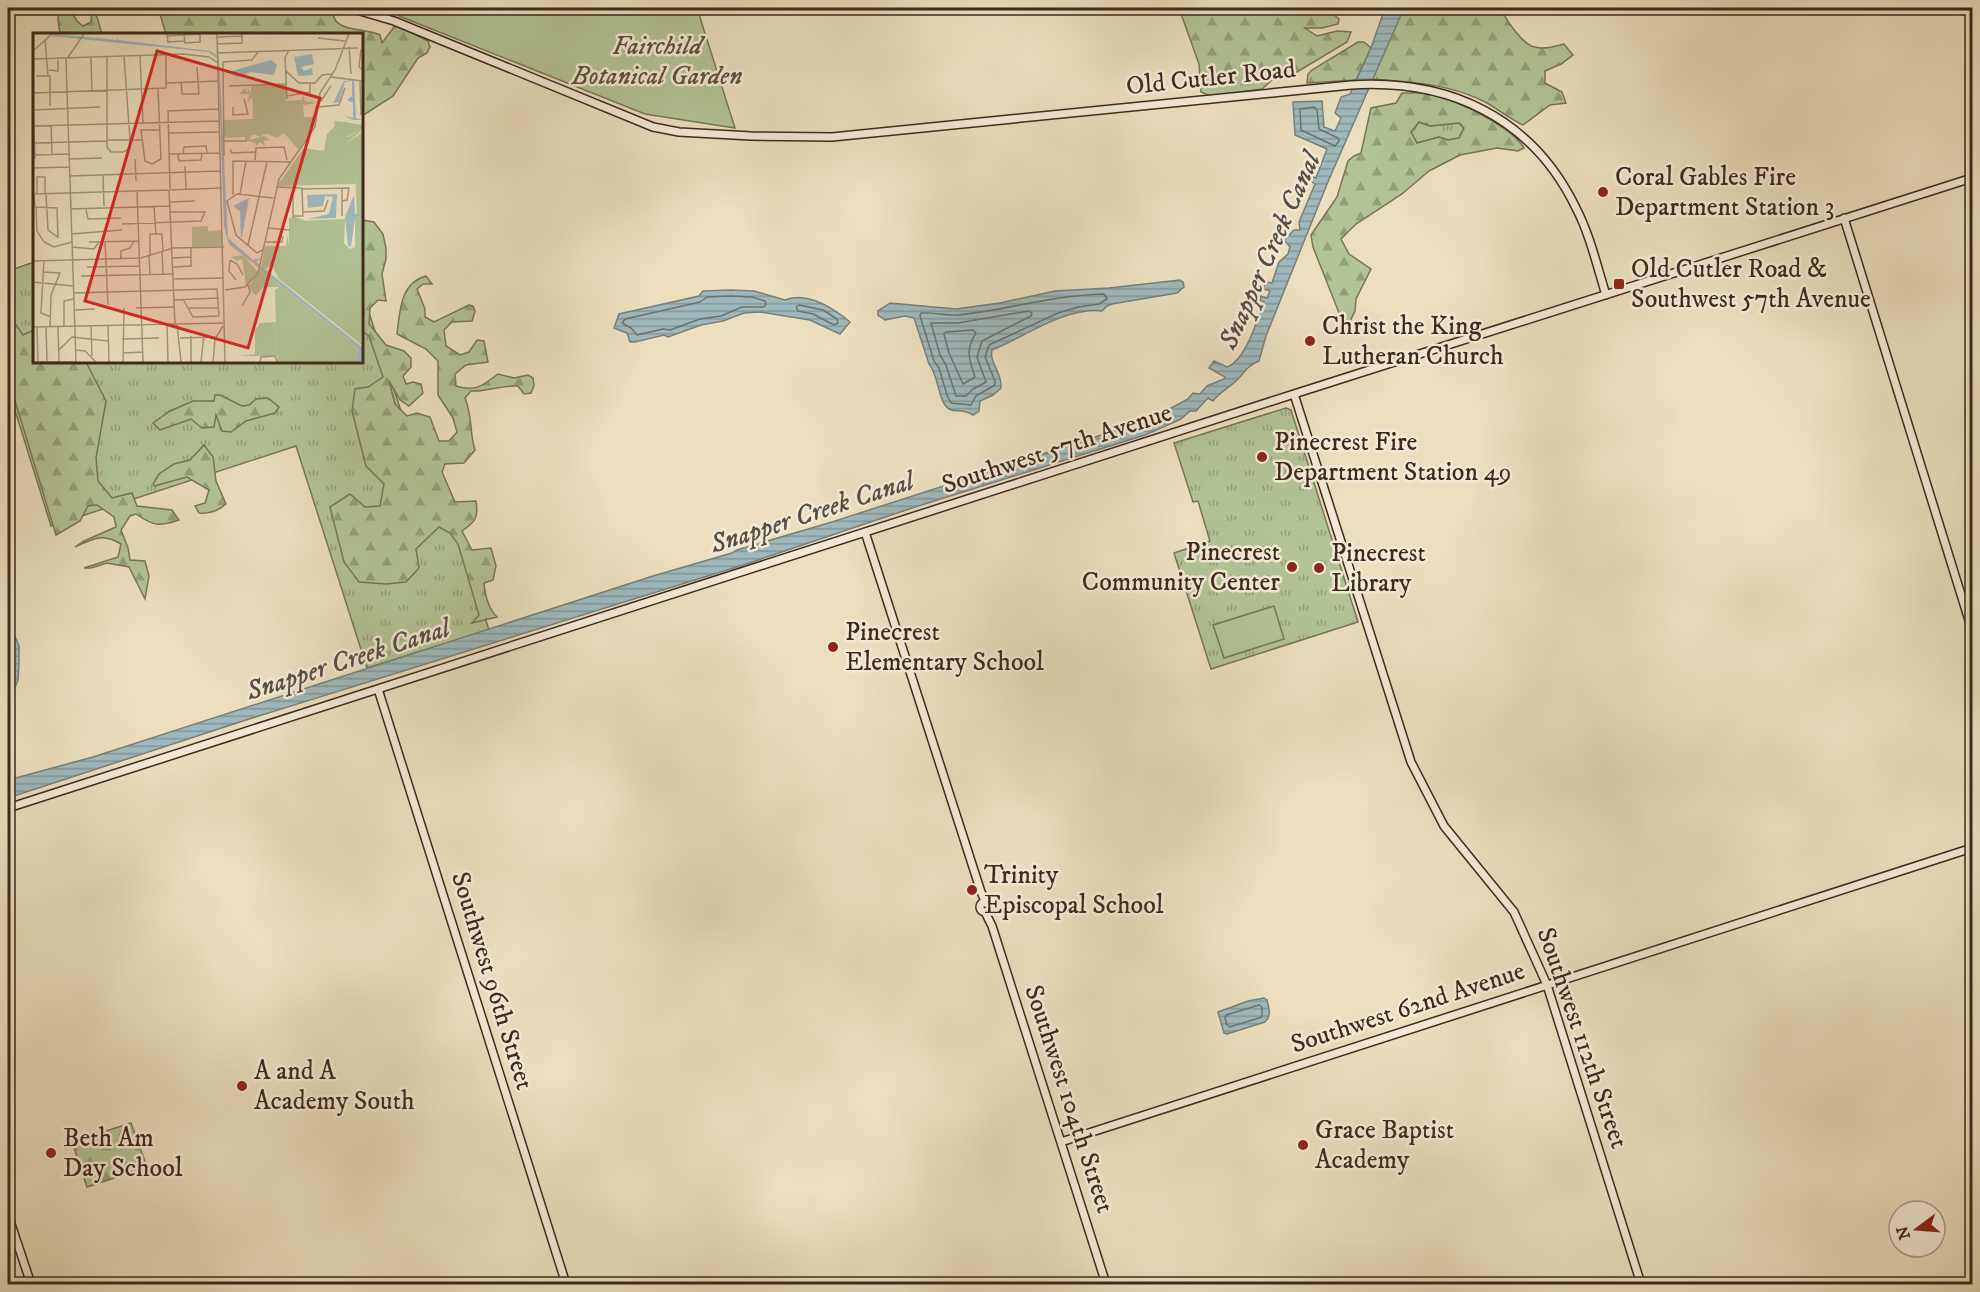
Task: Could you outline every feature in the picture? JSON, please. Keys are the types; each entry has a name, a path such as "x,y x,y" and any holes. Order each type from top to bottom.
{"main road":[{"name":"Old Cutler Road","path":"350,8 403,24 653,127 679,132 750,136 843,136 1351,85 1412,86 1457,98 1490,114 1522,137 1549,164 1572,200 1588,236 1606,295"},
{"path":"1606,295 1972,178"},
{"path":"1845,218 1972,630"},
{"name":"Southwest 57th Avenue","path":"8,808 1606,295"},
{"name":"Southwest 112th Street","path":"1294,394 1411,762 1443,826 1513,911 1547,986 1641,1284"},
{"name":"Southwest 104th Street","path":"865,532 983,903 990,907 987,911 1106,1284"},
{"name":"Southwest 96th Street","path":"378,689 566,1284"},
{"name":"Southwest 62nd Avenue","path":"1061,1142 1972,848"},
{"path":"8,1215 31,1284"}],"green space":[{"path":"158,8 330,8 340,24 380,35 382,43 394,27 399,26 428,41 430,47 427,53 418,58 393,96 363,115 363,33 166,33"},
{"name":"Fairchild Botanical Garden","path":"400,8 697,8 735,128 645,114 399,16"},
{"path":"1179,8 1323,8 1325,14 1333,14 1339,19 1338,24 1322,28 1305,28 1317,36 1337,31 1351,32 1347,42 1287,78 1272,80 1262,89 1210,96 1201,92 1199,64"},
{"path":"1404,8 1501,8 1515,31 1530,45 1542,48 1564,44 1573,55 1561,64 1545,71 1545,83 1562,92 1566,103 1550,105 1523,125 1487,103 1460,92 1431,85 1372,79"},
{"path":"59,9 71,11 83,26 91,22 92,9 102,33 60,33"},
{"path":"1358,42 1364,42 1371,48 1356,80 1307,83 1308,74 1312,70"},
{"path":"1402,93 1424,93 1442,97 1482,115 1508,131 1524,148 1518,151 1497,148 1460,155 1429,171 1402,194 1356,224 1341,239 1349,254 1371,269 1356,299 1355,311 1350,321 1341,318 1313,247 1311,235 1337,197 1348,161 1361,153 1371,108 1396,103","holes":["1419,122 1430,126 1459,123 1464,128 1459,138 1448,140 1439,137 1417,143 1411,132"]},
{"path":"1419,122 1430,126 1459,123 1464,128 1459,138 1448,140 1439,137 1417,143 1411,132"},
{"path":"363,220 374,222 383,234 386,248 382,274 386,301 378,300 370,308 369,324 386,345 404,351 411,358 411,367 403,376 406,384 413,382 421,384 423,393 409,406 400,400 389,381 395,404 407,416 417,413 430,417 439,441 449,441 457,432 453,418 438,395 438,361 426,349 397,334 406,291 417,280 426,276 432,284 423,284 417,289 425,309 425,317 434,322 469,305 473,306 475,311 472,321 452,322 444,330 446,346 460,355 469,352 477,340 484,341 488,362 466,365 455,374 456,386 478,387 498,374 514,378 528,375 533,378 534,386 531,393 524,394 518,386 471,391 465,398 475,450 464,463 445,464 442,472 455,502 476,501 475,519 462,531 472,550 491,548 496,566 493,580 484,583 491,610 497,617 472,623 479,615 458,544 450,533 439,527 416,549 419,568 406,582 386,584 359,582 344,562 330,507 350,494 365,507 380,506 384,484 366,466 352,411 355,389 368,387 383,377 369,336 363,332"},
{"path":"33,262 33,363 363,363 363,294 413,448 441,476 489,630 367,668 296,446 51,526 8,388 8,271"},
{"path":"8,319 14,322 23,335 33,330 33,363 87,363 106,401 96,458 98,481 112,498 132,493 137,506 172,510 179,520 156,524 136,514 130,516 121,530 130,560 145,561 149,576 145,599 129,567 107,563 84,568 118,557 121,544 109,539 98,538 75,547 116,527 114,517 97,505 88,506 80,521 56,535 8,378"},
{"path":"215,395 220,395 242,406 249,405 256,399 268,398 279,407 275,413 246,421 231,432 222,431 216,415 214,427 202,428 191,419 160,430 153,423 170,411 193,401 214,401"},
{"path":"1286,408 1291,410 1358,622 1211,669 1174,553 1210,541 1198,501 1193,502 1174,443"},
{"path":"204,445 213,457 216,481 226,504 214,512 199,513 195,506 205,503 209,490 187,477 154,486 153,484 159,474 174,464 190,460"},
{"path":"1274,606 1284,639 1224,658 1213,625"},
{"path":"131,1123 147,1167 87,1187 72,1142"}],"water":[{"path":"1385,8 1404,8 1327,184 1266,336 1259,361 1249,367 1213,401 1208,398 1196,411 1190,411 1181,419 1145,435 912,508 743,565 246,720 8,798 8,780 93,757 653,576 832,522 1151,419 1188,399 1193,393 1200,394 1207,386 1225,377 1209,368 1214,361 1227,367 1234,363 1245,348 1264,302 1260,300 1261,296 1267,298 1270,291 1263,289 1266,282 1272,283 1279,262 1288,254 1290,247 1284,240 1294,230 1300,230 1299,222 1315,184 1309,180 1311,176 1316,178 1327,149 1295,135 1293,102 1322,101 1324,127 1335,131 1341,118 1335,113 1341,97 1350,94 1371,48"},
{"path":"1180,280 1184,287 1177,293 1112,304 1102,311 1075,313 992,350 992,359 1000,378 1001,388 980,401 979,411 973,415 945,406 914,318 905,316 885,320 878,315 878,311 890,303 956,309 1000,303 1055,291"},
{"path":"703,291 754,291 785,300 811,299 836,311 850,322 840,334 810,320 760,312 744,313 668,337 664,335 635,342 630,342 627,333 614,328 619,314 699,296"},
{"path":"8,620 19,646 19,664 18,680 10,700 8,714"},
{"path":"1264,998 1267,1000 1269,1012 1269,1017 1265,1022 1224,1033 1218,1012"}],"place":[{"name":"Coral Gables Fire Department Station 3","path":"1603,192"},
{"name":"Old Cutler Road & Southwest 57th Avenue","path":"1619,284"},
{"name":"Christ the King Lutheran Church","path":"1310,341"},
{"name":"Pinecrest Fire Department Station 49","path":"1262,457"},
{"name":"Pinecrest Community Center","path":"1292,567"},
{"name":"Pinecrest Library","path":"1319,568"},
{"name":"Pinecrest Elementary School","path":"833,647"},
{"name":"Trinity Episcopal School","path":"972,890"},
{"name":"A and A Academy South","path":"242,1086"},
{"name":"Grace Baptist Academy","path":"1303,1145"},
{"name":"Beth Am Day School","path":"51,1153"}],"water label":[{"name":"Snapper Creek Canal","path":"1270,251"},
{"name":"Snapper Creek Canal","path":"812,513"},
{"name":"Snapper Creek Canal","path":"348,660"}]}
